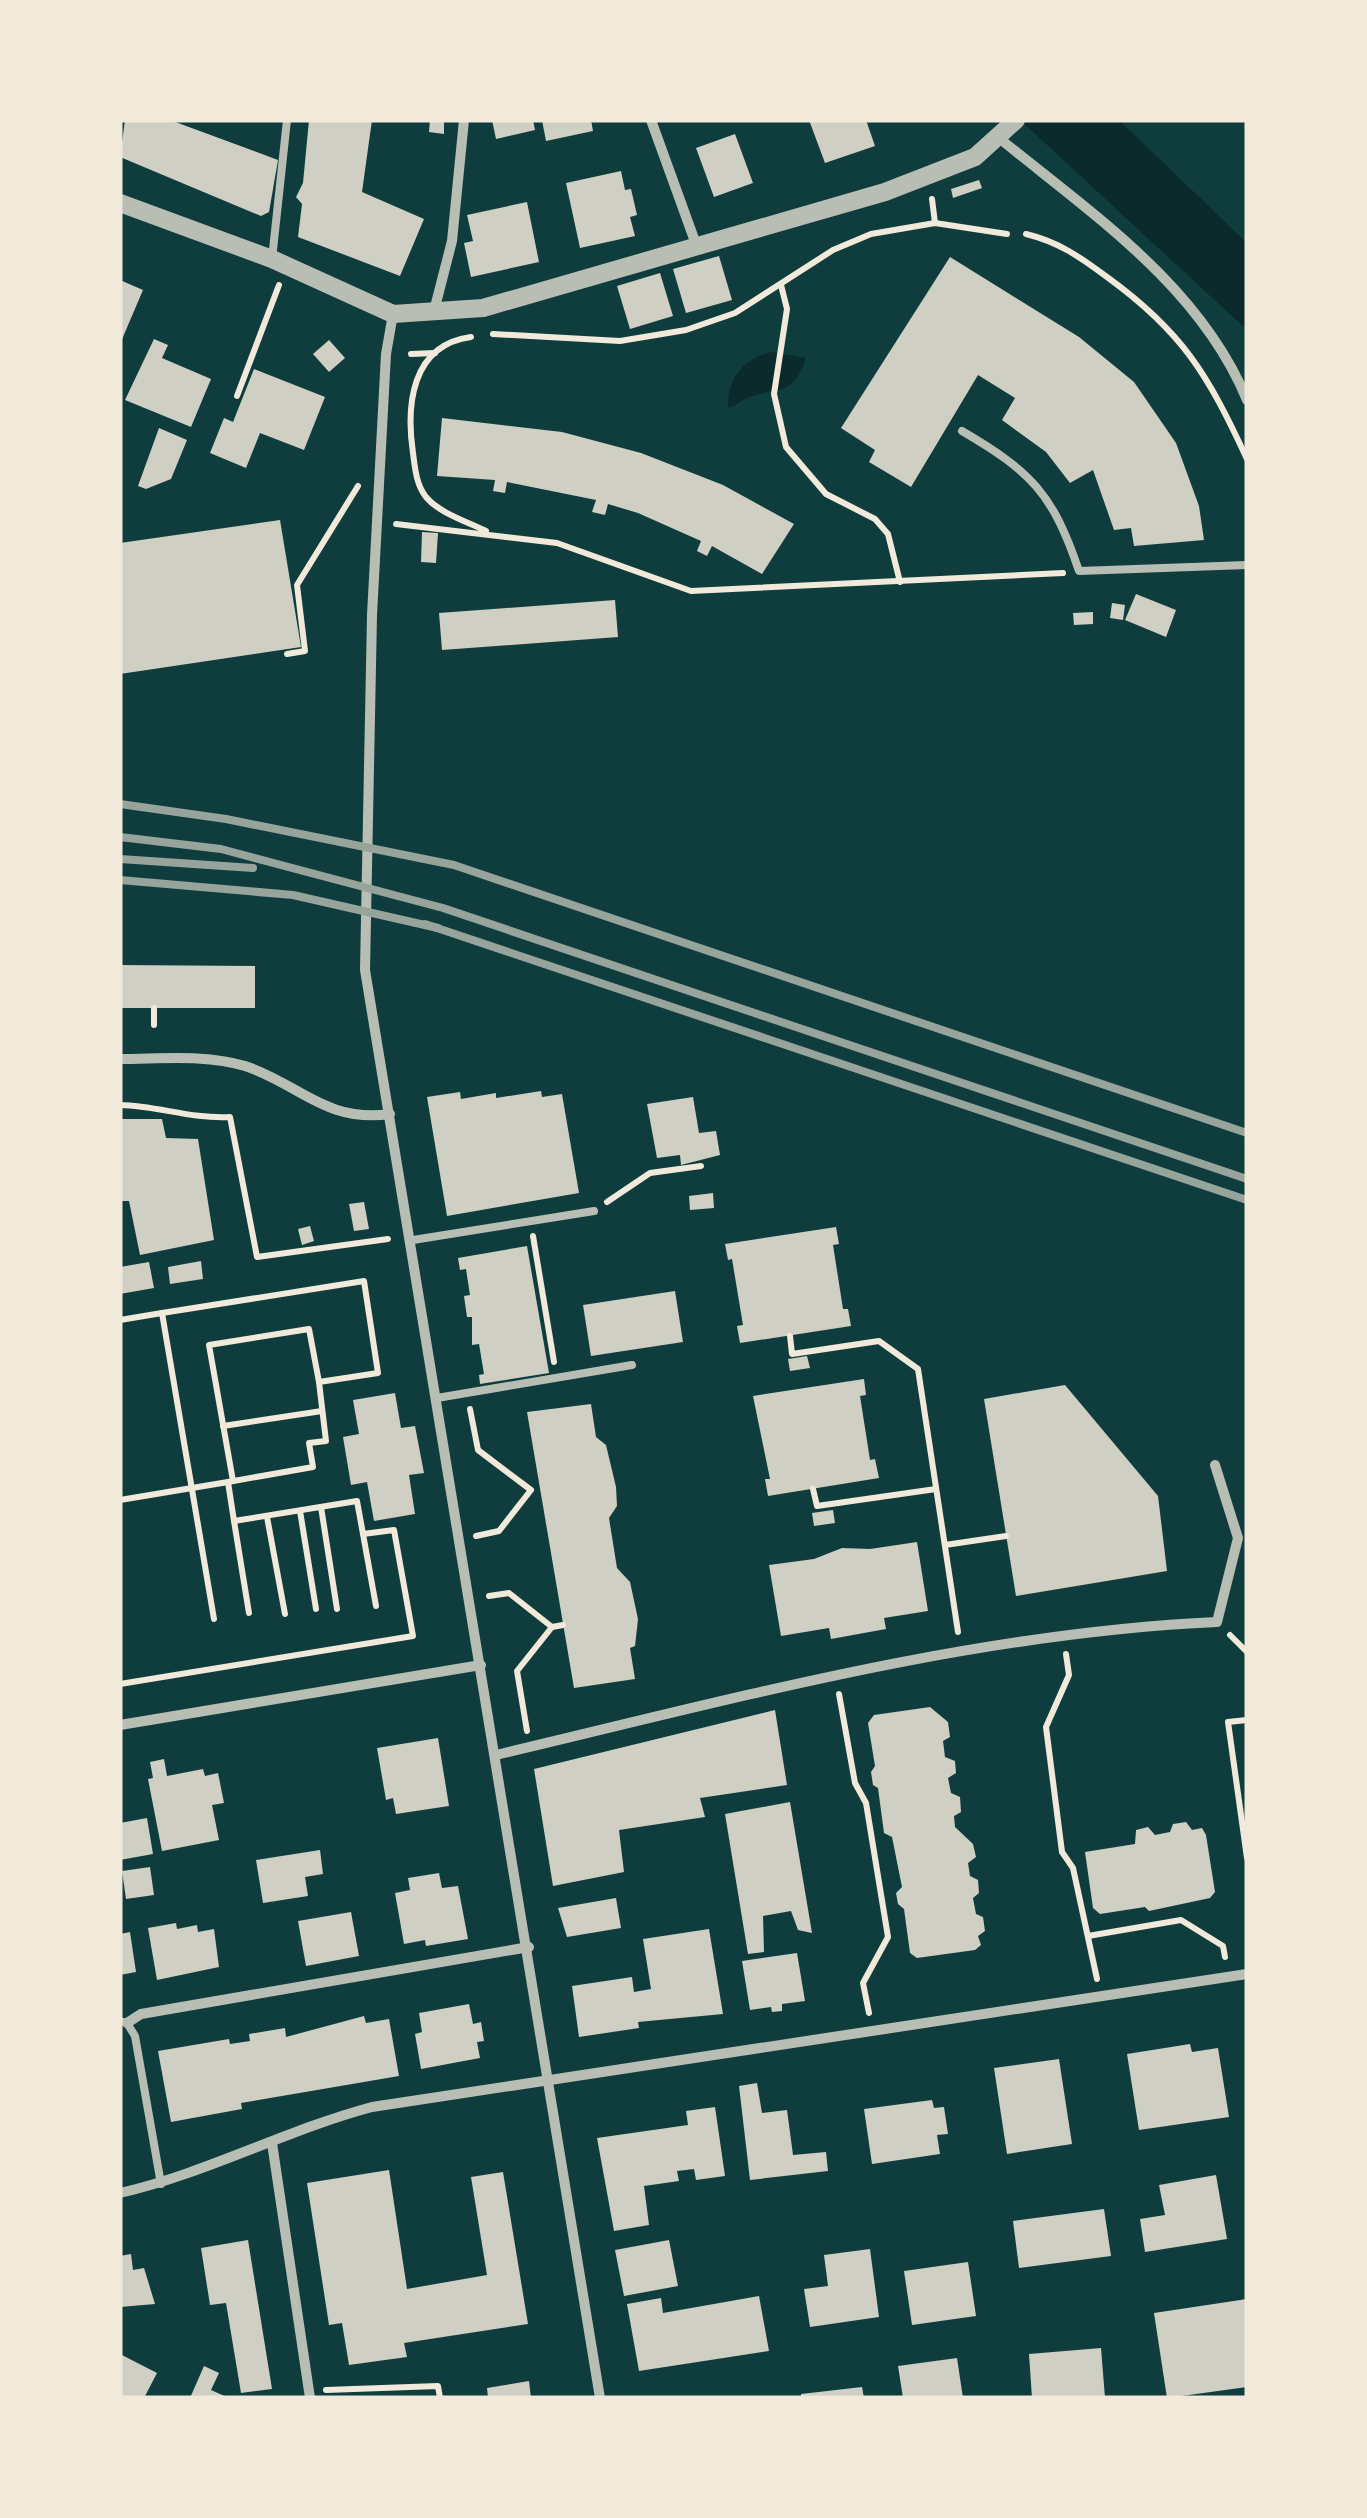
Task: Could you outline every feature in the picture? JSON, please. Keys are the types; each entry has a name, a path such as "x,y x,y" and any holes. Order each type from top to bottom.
{"street":[{"path":"433,314 452,241 464,120"},
{"path":"651,120 698,247"},
{"path":"120,204 272,259 393,314 433,314 483,308 885,192 966,162 1009,128 1194,306 1223,350 1247,400"},
{"path":"393,314 386,354 372,615 366,970 600,2398"},
{"path":"120,1059 202,1058 245,1066 337,1112 362,1118 390,1114"},
{"path":"496,1755 836,1676 962,1652 1141,1625 1218,1622 1238,1538 1215,1465"},
{"path":"120,1726 481,1664"},
{"path":"124,2022 141,2014 529,1947"},
{"path":"120,2193 161,2184 272,2144 320,2121 372,2107 1247,1974"},
{"path":"272,2144 310,2394"}],"lane":[{"path":"272,259 287,120"},
{"path":"962,431 1010,459 1045,492 1066,532 1079,571 1247,564"},
{"path":"412,1240 594,1211"},
{"path":"437,1398 632,1365"},
{"path":"124,2022 135,2036 161,2184"}],"path":[{"path":"486,531 434,504 416,474 408,402 412,386 436,353 457,339 500,333 620,341 686,330 735,313 833,250 871,234 934,223 1007,234"},
{"path":"1026,234 1059,242 1156,312 1200,364 1247,459"},
{"path":"781,284 788,309 774,394 786,447 826,494 875,519 888,534 900,582"},
{"path":"238,396 279,285"},
{"path":"411,354 436,353"},
{"path":"287,654 305,651 297,585 348,496 362,482"},
{"path":"396,524 486,531 588,550 690,592 1079,571"},
{"path":"154,1008 154,1025"},
{"path":"120,1105 144,1105 195,1119 230,1117 257,1258 388,1239"},
{"path":"594,1211 650,1173 701,1166"},
{"path":"530,1221 557,1378"},
{"path":"120,1320 364,1281 378,1374 318,1382"},
{"path":"162,1313 214,1619"},
{"path":"120,1500 230,1481 312,1467 308,1443 326,1441 310,1329 209,1345 223,1426 230,1481 234,1522 250,1613"},
{"path":"790,1336 792,1354 879,1341 918,1368 962,1652"},
{"path":"466,1393 478,1450 530,1490 540,1489"},
{"path":"223,1426 322,1411"},
{"path":"813,1489 817,1506 936,1489"},
{"path":"460,1539 499,1531 530,1490"},
{"path":"234,1522 357,1501 376,1606"},
{"path":"321,1506 337,1609"},
{"path":"300,1510 316,1610"},
{"path":"266,1516 285,1614"},
{"path":"120,1684 412,1636 394,1530 363,1534"},
{"path":"945,1545 1006,1536"},
{"path":"470,1600 509,1593 552,1626 563,1626"},
{"path":"530,1747 516,1671 552,1626"},
{"path":"1064,1637 1069,1675 1046,1728 1062,1852 1073,1868 1100,1995"},
{"path":"836,1676 855,1782 866,1803 888,1937 863,1983 873,2029"},
{"path":"1247,1720 1228,1722 1247,1858"},
{"path":"1088,1936 1180,1920 1223,1946 1225,1957"},
{"path":"310,2394 438,2386 440,2398"}],"water":[{"path":"1020,120 1119,120 1247,243 1247,330"},
{"path":"772,352 806,358 796,379 785,388 750,397 728,408 728,397 739,371 753,359"}],"building":[{"path":"125,120 170,120 278,160 269,212 261,216 120,157"},
{"path":"309,120 372,120 362,192 424,219 400,276 298,237 302,204 296,197 303,183"},
{"path":"430,120 444,120 444,134 429,132"},
{"path":"492,120 533,120 535,130 496,139"},
{"path":"542,120 591,120 593,131 546,141"},
{"path":"809,120 866,120 875,146 825,163"},
{"path":"735,134 753,183 714,197 696,148"},
{"path":"621,171 625,190 631,189 637,215 630,217 635,236 580,248 566,183"},
{"path":"979,180 982,188 953,198 951,189"},
{"path":"527,202 539,262 471,277 464,243 473,241 467,215"},
{"path":"719,256 732,300 686,313 673,269"},
{"path":"950,257 1079,337 1134,382 1176,443 1199,506 1204,540 1134,546 1131,528 1114,530 1093,470 1070,483 1046,452 1002,420 1015,398 978,375 911,487 869,462 875,450 841,428"},
{"path":"660,273 673,316 630,329 617,286"},
{"path":"120,280 143,290 120,344"},
{"path":"154,339 168,345 162,358 211,379 191,427 125,400"},
{"path":"329,340 345,358 329,372 313,354"},
{"path":"254,369 325,397 304,450 260,433 246,468 210,453 224,418 233,422"},
{"path":"442,418 562,432 641,453 723,485 794,524 762,574 712,546 707,556 697,551 701,541 638,513 608,504 605,515 592,512 596,500 507,482 505,493 493,491 495,480 437,476"},
{"path":"159,428 187,440 171,479 146,489 138,486"},
{"path":"280,520 301,647 120,674 120,543"},
{"path":"422,532 438,533 436,563 421,562"},
{"path":"1136,594 1176,610 1166,637 1125,620"},
{"path":"615,600 618,637 442,650 439,613"},
{"path":"1112,603 1125,605 1123,620 1110,618"},
{"path":"1093,612 1093,624 1074,625 1073,613"},
{"path":"120,965 255,966 255,1008 120,1008"},
{"path":"541,1091 542,1097 562,1094 579,1193 447,1216 427,1097 460,1092 461,1099 496,1093 496,1098"},
{"path":"693,1097 699,1133 716,1131 720,1155 681,1165 680,1155 657,1158 647,1104"},
{"path":"120,1119 162,1119 166,1138 198,1139 214,1240 140,1255 129,1201 120,1201"},
{"path":"713,1193 714,1208 690,1210 689,1196"},
{"path":"364,1202 369,1229 354,1231 349,1204"},
{"path":"310,1226 314,1241 302,1245 298,1229"},
{"path":"836,1227 839,1244 833,1245 843,1309 848,1309 851,1326 740,1343 737,1326 743,1325 732,1259 728,1260 725,1244"},
{"path":"527,1246 549,1373 480,1384 479,1375 484,1374 479,1344 472,1345 472,1317 467,1317 464,1296 470,1295 466,1269 460,1270 458,1258"},
{"path":"201,1261 203,1279 170,1284 168,1267"},
{"path":"149,1262 154,1288 120,1294 120,1267"},
{"path":"675,1291 683,1342 591,1356 583,1305"},
{"path":"807,1356 810,1368 790,1371 788,1359"},
{"path":"864,1379 866,1395 860,1396 870,1460 875,1459 879,1478 768,1496 765,1479 770,1479 753,1396"},
{"path":"1065,1385 1158,1496 1167,1571 1016,1596 984,1399"},
{"path":"395,1393 401,1428 415,1426 424,1473 409,1475 415,1514 374,1521 367,1482 351,1485 343,1437 359,1434 353,1400"},
{"path":"591,1404 596,1437 606,1445 616,1487 617,1506 609,1518 617,1568 630,1582 638,1619 635,1646 630,1648 635,1679 574,1688 527,1412"},
{"path":"833,1510 835,1523 814,1526 812,1513"},
{"path":"917,1542 928,1611 884,1618 886,1629 831,1639 829,1628 781,1636 769,1565 814,1559 842,1548 870,1549"},
{"path":"930,1707 948,1722 950,1737 943,1741 945,1757 955,1761 956,1773 948,1778 951,1793 960,1797 961,1812 954,1816 955,1827 973,1844 976,1857 968,1863 970,1876 978,1880 979,1893 973,1898 985,1931 978,1936 981,1945 975,1950 917,1958 910,1953 904,1909 898,1904 896,1893 902,1887 892,1837 884,1833 878,1788 873,1785 871,1772 875,1766 868,1723 874,1715"},
{"path":"775,1710 787,1785 700,1798 705,1817 619,1830 624,1872 553,1886 534,1769"},
{"path":"438,1738 449,1806 396,1814 393,1798 386,1800 377,1748"},
{"path":"164,1759 167,1776 203,1769 205,1776 218,1773 224,1803 212,1805 219,1840 162,1851 148,1779 153,1778 150,1762"},
{"path":"790,1802 812,1933 798,1930 791,1911 763,1916 764,1952 748,1954 725,1814"},
{"path":"147,1818 153,1854 120,1860 120,1823"},
{"path":"1186,1822 1192,1830 1202,1828 1206,1835 1215,1892 1210,1898 1149,1911 1145,1907 1100,1914 1093,1908 1085,1852 1135,1844 1136,1830 1148,1827 1155,1835 1170,1832 1173,1824"},
{"path":"320,1850 323,1874 305,1877 308,1896 263,1903 256,1860"},
{"path":"150,1867 154,1895 126,1899 122,1871"},
{"path":"439,1873 442,1888 458,1886 468,1939 426,1946 425,1940 404,1944 395,1893 410,1890 408,1878"},
{"path":"616,1898 621,1928 567,1937 558,1908"},
{"path":"351,1912 359,1956 306,1966 298,1921"},
{"path":"176,1923 177,1929 197,1925 198,1932 214,1929 219,1967 157,1980 148,1928"},
{"path":"709,1929 723,2014 638,2022 639,2028 579,2037 572,1986 632,1977 634,1992 651,1989 643,1939"},
{"path":"130,1932 136,1972 120,1975 120,1934"},
{"path":"797,1953 805,2001 782,2004 782,2011 772,2012 771,2007 750,2010 742,1961"},
{"path":"469,2004 473,2024 481,2022 484,2041 477,2042 480,2058 421,2069 415,2034 422,2032 419,2013"},
{"path":"364,2016 366,2023 389,2019 399,2076 241,2103 242,2109 171,2122 158,2051 229,2039 230,2044 250,2041 249,2034 285,2028 286,2037"},
{"path":"1190,2044 1192,2052 1218,2048 1229,2117 1139,2130 1127,2054"},
{"path":"1059,2059 1072,2144 1007,2154 994,2068"},
{"path":"757,2083 762,2113 787,2110 793,2155 826,2152 828,2171 750,2180 739,2086"},
{"path":"932,2100 934,2108 944,2107 948,2134 937,2135 940,2154 872,2164 864,2109"},
{"path":"715,2107 725,2176 696,2180 694,2169 677,2171 679,2181 644,2186 649,2225 614,2231 597,2138 688,2125 686,2111"},
{"path":"389,2170 407,2289 487,2275 471,2177 503,2172 528,2324 404,2343 407,2357 349,2365 342,2323 329,2325 307,2183"},
{"path":"1216,2175 1227,2239 1145,2252 1140,2219 1165,2215 1159,2185"},
{"path":"1104,2209 1111,2256 1019,2268 1013,2221"},
{"path":"248,2240 272,2389 241,2393 226,2303 210,2305 201,2248"},
{"path":"669,2240 678,2286 624,2296 615,2250"},
{"path":"870,2249 879,2317 810,2327 804,2289 828,2286 824,2255"},
{"path":"131,2254 133,2270 144,2268 155,2304 120,2307 120,2256"},
{"path":"968,2262 976,2316 912,2325 904,2271"},
{"path":"759,2296 769,2351 639,2371 627,2304 661,2298 663,2313"},
{"path":"1247,2299 1247,2387 1167,2398 1154,2313"},
{"path":"1101,2348 1105,2398 1032,2398 1029,2354"},
{"path":"120,2354 157,2373 144,2398 120,2398"},
{"path":"957,2358 963,2398 903,2398 898,2366"},
{"path":"204,2366 219,2373 211,2390 229,2398 190,2398"},
{"path":"529,2381 531,2398 488,2398 487,2388"},
{"path":"862,2387 864,2398 801,2398 801,2394"}],"railway":[{"path":"120,804 226,819 454,865 1247,1133"},
{"path":"120,837 221,849 443,908 1247,1179"},
{"path":"120,859 253,868"},
{"path":"120,880 293,895 438,928"},
{"path":"425,924 1247,1200"}]}
